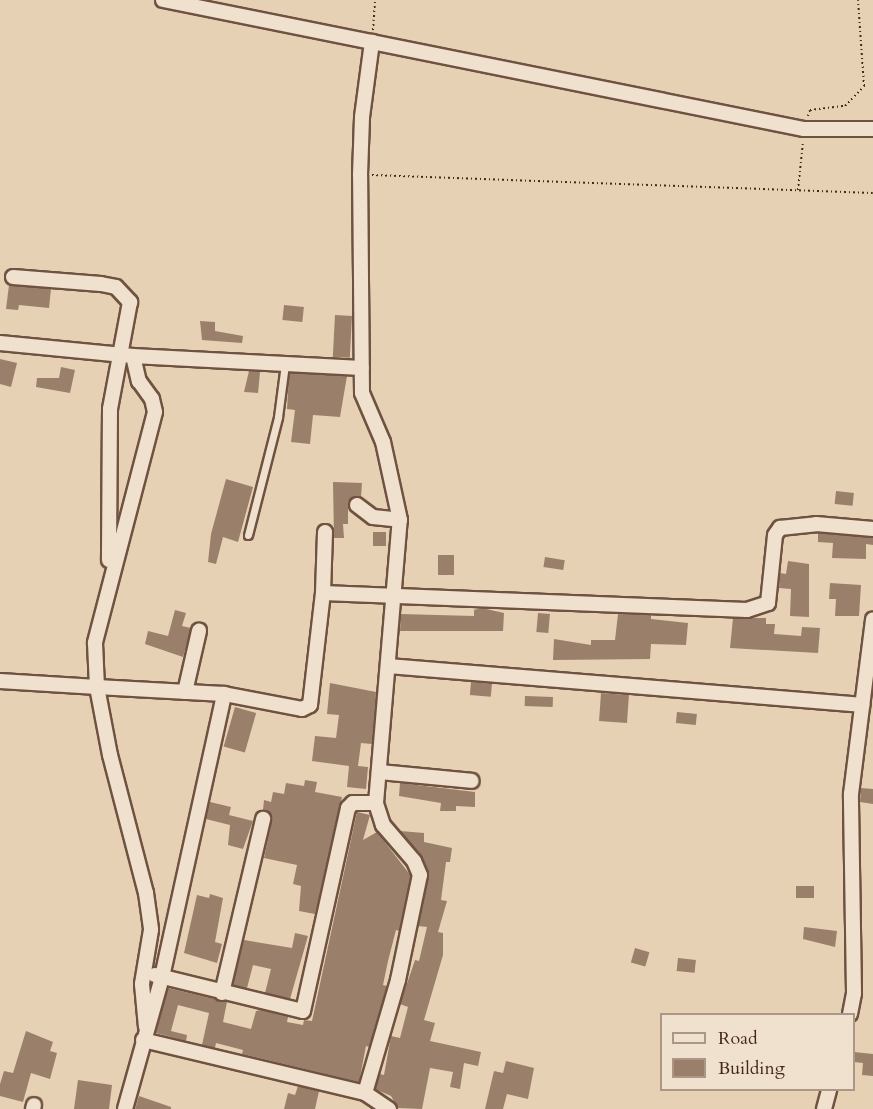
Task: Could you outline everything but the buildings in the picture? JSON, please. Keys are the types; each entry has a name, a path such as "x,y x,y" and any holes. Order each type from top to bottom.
{"street":[{"path":"163,0 804,129 873,129"},
{"path":"365,1093 398,980 420,875 414,861 383,825 376,803 397,594 400,520 383,442 362,393 360,175 362,117 372,42"},
{"path":"13,278 116,287 130,302 127,356 110,409 109,580"},
{"path":"0,343 127,356 362,368"},
{"path":"127,356 139,381 152,399 155,412 109,580 95,643 97,687 110,754 146,893 152,930 142,1006 145,1034"},
{"path":"357,505 373,517 400,520"},
{"path":"323,593 361,597 397,594 759,609 768,603 775,535 780,528 816,524 873,529"},
{"path":"0,681 224,694 302,709 310,705 323,593 325,532"},
{"path":"850,1013 854,993 851,794 873,619"},
{"path":"185,692 200,631"},
{"path":"389,666 862,705"},
{"path":"125,1109 162,977 224,694"},
{"path":"379,772 472,781"},
{"path":"146,971 300,1012 305,1009 348,808 353,803 376,803"},
{"path":"222,993 263,819"},
{"path":"145,1034 365,1093 390,1109"},
{"path":"824,1109 828,1091"}],"lane":[{"path":"248,535 278,417 285,364"}],"path":[{"path":"372,42 375,0"},
{"path":"798,190 804,129 810,110 845,106 864,86 865,55 856,17 858,0"},
{"path":"360,175 873,192"}]}
